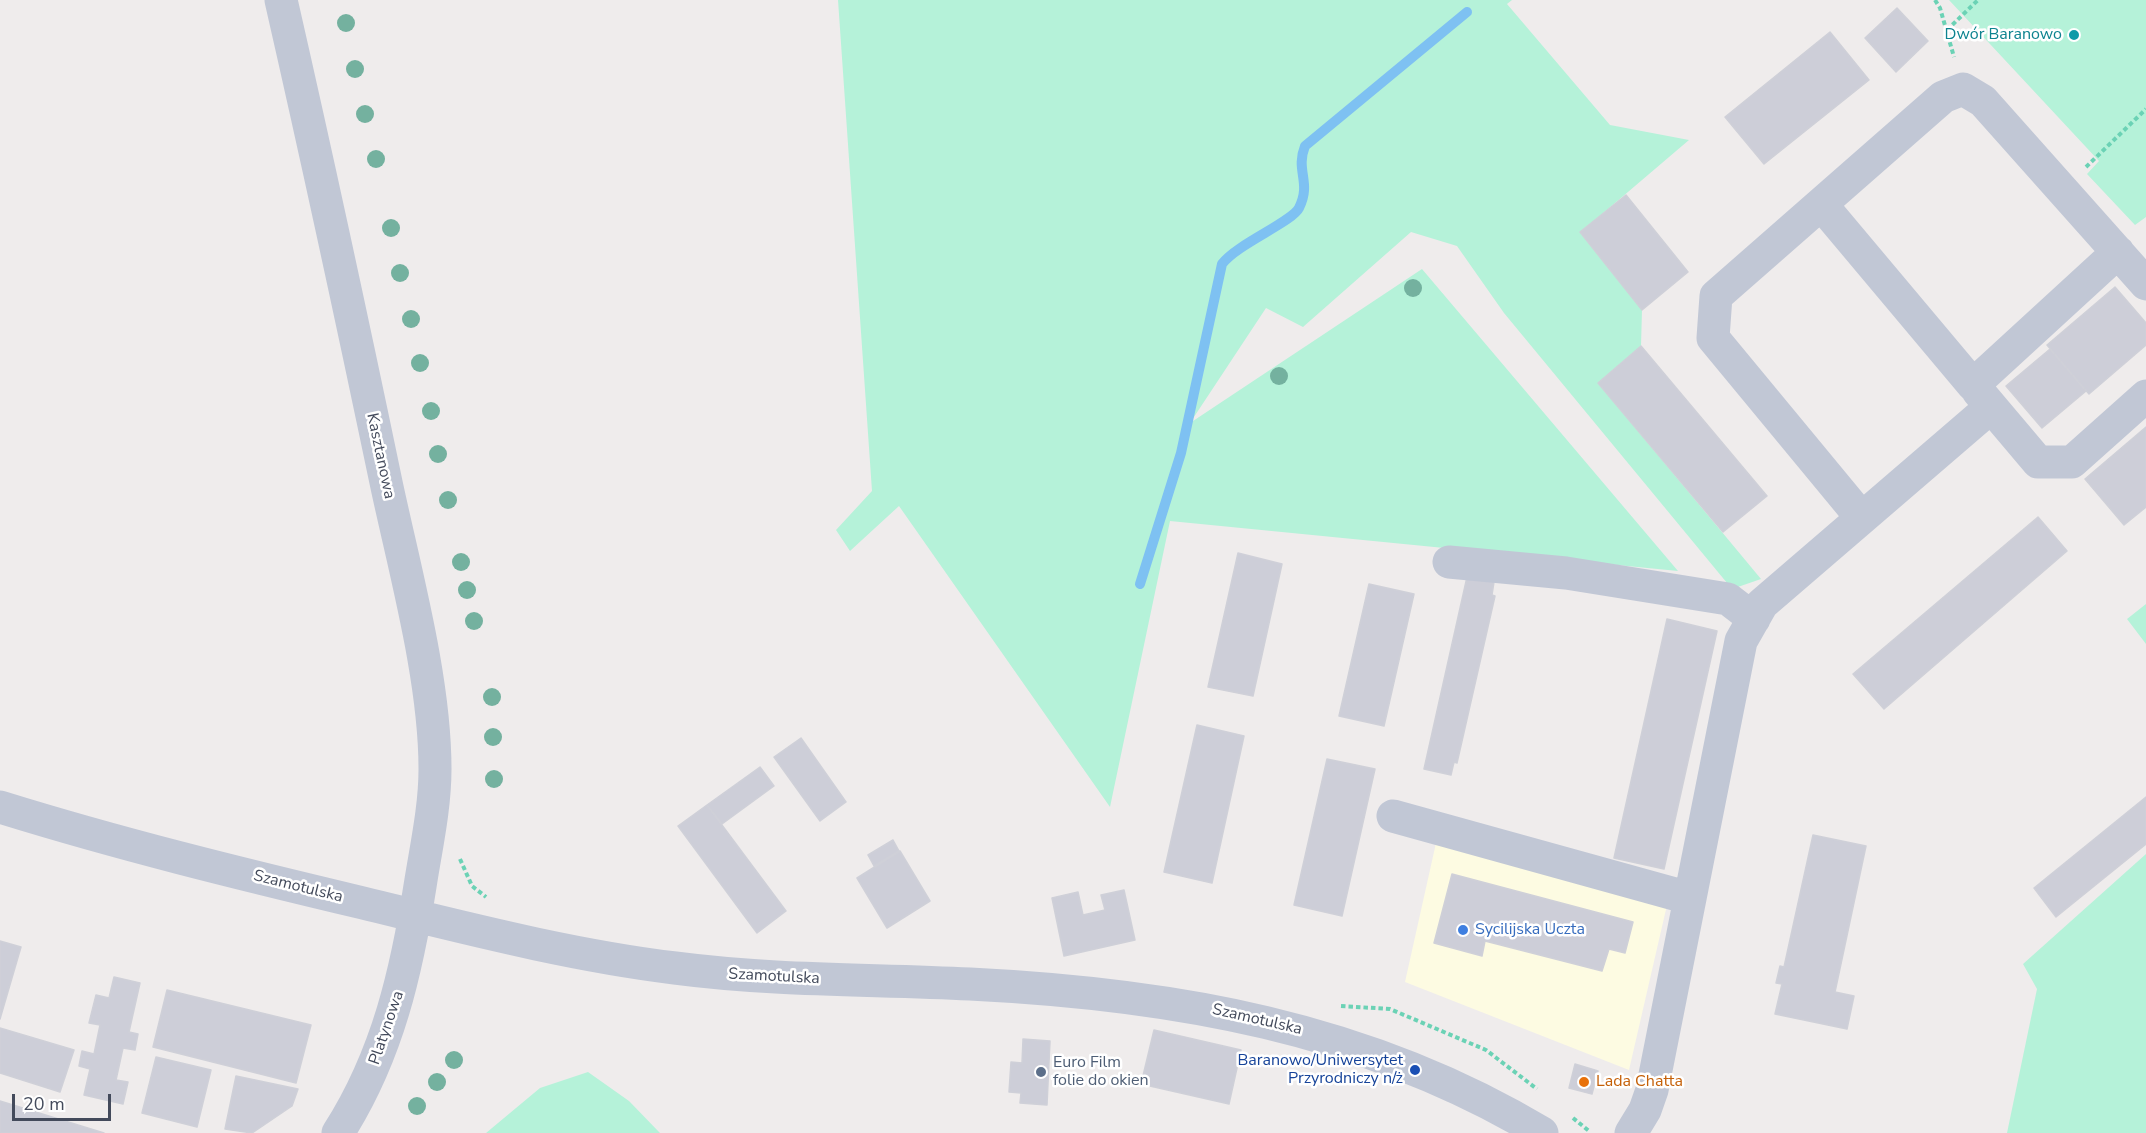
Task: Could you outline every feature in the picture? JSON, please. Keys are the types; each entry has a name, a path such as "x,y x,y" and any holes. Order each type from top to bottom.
{"street":[{"name":"Kasztanowa","path":"281,0 328,206 428,686 435,737 435,798 416,916"},
{"path":"1861,517 1713,338 1716,296 1942,97 1963,89 1983,101 2146,284"},
{"path":"1821,204 2038,462 2072,462 2146,396"},
{"path":"1630,1133 1645,1110 1652,1090 1741,641 1762,604 1861,517 1982,396 2118,252"},
{"path":"1449,562 1566,573 1728,599 1754,619"},
{"name":"Szamotulska","path":"0,807 416,916 580,954 756,978 967,984 1088,992 1221,1011 1289,1027 1380,1056 1460,1089 1542,1133"},
{"path":"1393,816 1689,898"},
{"name":"Platynowa","path":"338,1133 355,1106 379,1058 404,980 416,916"}],"path":[{"path":"1935,0 1947,30 1963,89"},
{"path":"1947,30 1978,0"},
{"path":"2063,190 2146,109"},
{"path":"460,857 472,886 490,900"}],"shaded area":[{"path":"1436,843 1667,905 1629,1070 1405,982"}],"green space":[{"path":"838,0 1512,0 1507,4 1610,125 1689,140 1581,232 1642,310 1641,346 1598,383 1761,579 1732,589 1504,313 1457,246 1411,232 1303,327 1266,308 1190,423 1422,269 1678,571 1170,521 1110,807 899,506 850,551 836,530 872,491"},
{"path":"1949,0 2146,0 2146,217 2135,225 2087,174 2099,161"},
{"path":"2146,604 2146,644 2127,619"},
{"path":"2146,854 2146,1133 2007,1133 2037,989 2023,964"},
{"path":"588,1072 629,1101 660,1133 486,1133 540,1088"}],"building":[{"path":"1897,8 1928,41 1896,72 1865,38"},
{"path":"1830,32 1869,80 1764,164 1725,117"},
{"path":"1626,195 1688,272 1642,310 1580,232"},
{"path":"2115,287 2146,323 2146,345 2089,394 2047,345"},
{"path":"1641,346 1767,496 1723,532 1598,383"},
{"path":"2050,349 2086,391 2042,428 2006,386"},
{"path":"2146,427 2146,507 2124,525 2085,479"},
{"path":"2038,517 2067,551 1884,709 1853,674"},
{"path":"1238,553 1282,564 1253,696 1208,687"},
{"path":"1467,577 1494,582 1492,595 1495,596 1457,763 1454,762 1451,775 1424,769"},
{"path":"1369,584 1414,594 1384,726 1339,716"},
{"path":"1667,619 1717,631 1664,869 1614,858"},
{"path":"1197,725 1244,736 1212,883 1164,872"},
{"path":"801,738 846,802 820,821 774,757"},
{"path":"1327,759 1375,769 1342,916 1294,905"},
{"path":"760,767 774,786 722,824 707,805"},
{"path":"2146,797 2146,844 2056,917 2034,888"},
{"path":"707,805 786,911 757,933 678,826"},
{"path":"1813,835 1866,846 1835,992 1854,996 1847,1029 1775,1014 1782,984 1776,983 1780,966 1784,967"},
{"path":"893,840 899,851 874,866 868,855"},
{"path":"900,851 930,901 887,928 857,878"},
{"path":"1452,874 1633,922 1625,953 1609,949 1602,971 1485,941 1482,956 1434,943"},
{"path":"1124,890 1135,940 1064,956 1052,898 1078,892 1083,915 1105,910 1101,895"},
{"path":"0,941 21,947 0,1019"},
{"path":"114,977 140,983 129,1032 138,1034 135,1050 123,1048 116,1080 128,1082 123,1104 84,1095 90,1069 79,1066 82,1051 94,1054 100,1025 89,1023 96,995 109,998"},
{"path":"167,990 311,1025 296,1083 153,1047"},
{"path":"0,1028 74,1050 60,1092 0,1073"},
{"path":"1154,1030 1241,1050 1229,1104 1141,1084"},
{"path":"1023,1039 1050,1041 1047,1105 1020,1103 1021,1093 1009,1092 1011,1062 1022,1063"},
{"path":"156,1057 211,1070 197,1127 142,1113"},
{"path":"1575,1064 1598,1071 1592,1094 1569,1088"},
{"path":"236,1076 298,1089 292,1106 252,1133 225,1129"},
{"path":"0,1101 104,1133 0,1133"}],"waterway":[{"path":"1140,584 1181,453 1222,264 1229,256 1286,220 1299,208 1304,191 1302,155 1305,146 1467,12"}],"place":[{"name":"Dwór Baranowo","path":"2074,35"},
{"name":"Sycilijska Uczta","path":"1463,930"},
{"name":"Baranowo/Uniwersytet Przyrodniczy n/ż","path":"1415,1070"},
{"name":"Euro Film folie do okien","path":"1041,1072"},
{"name":"Lada Chatta","path":"1584,1082"}]}
